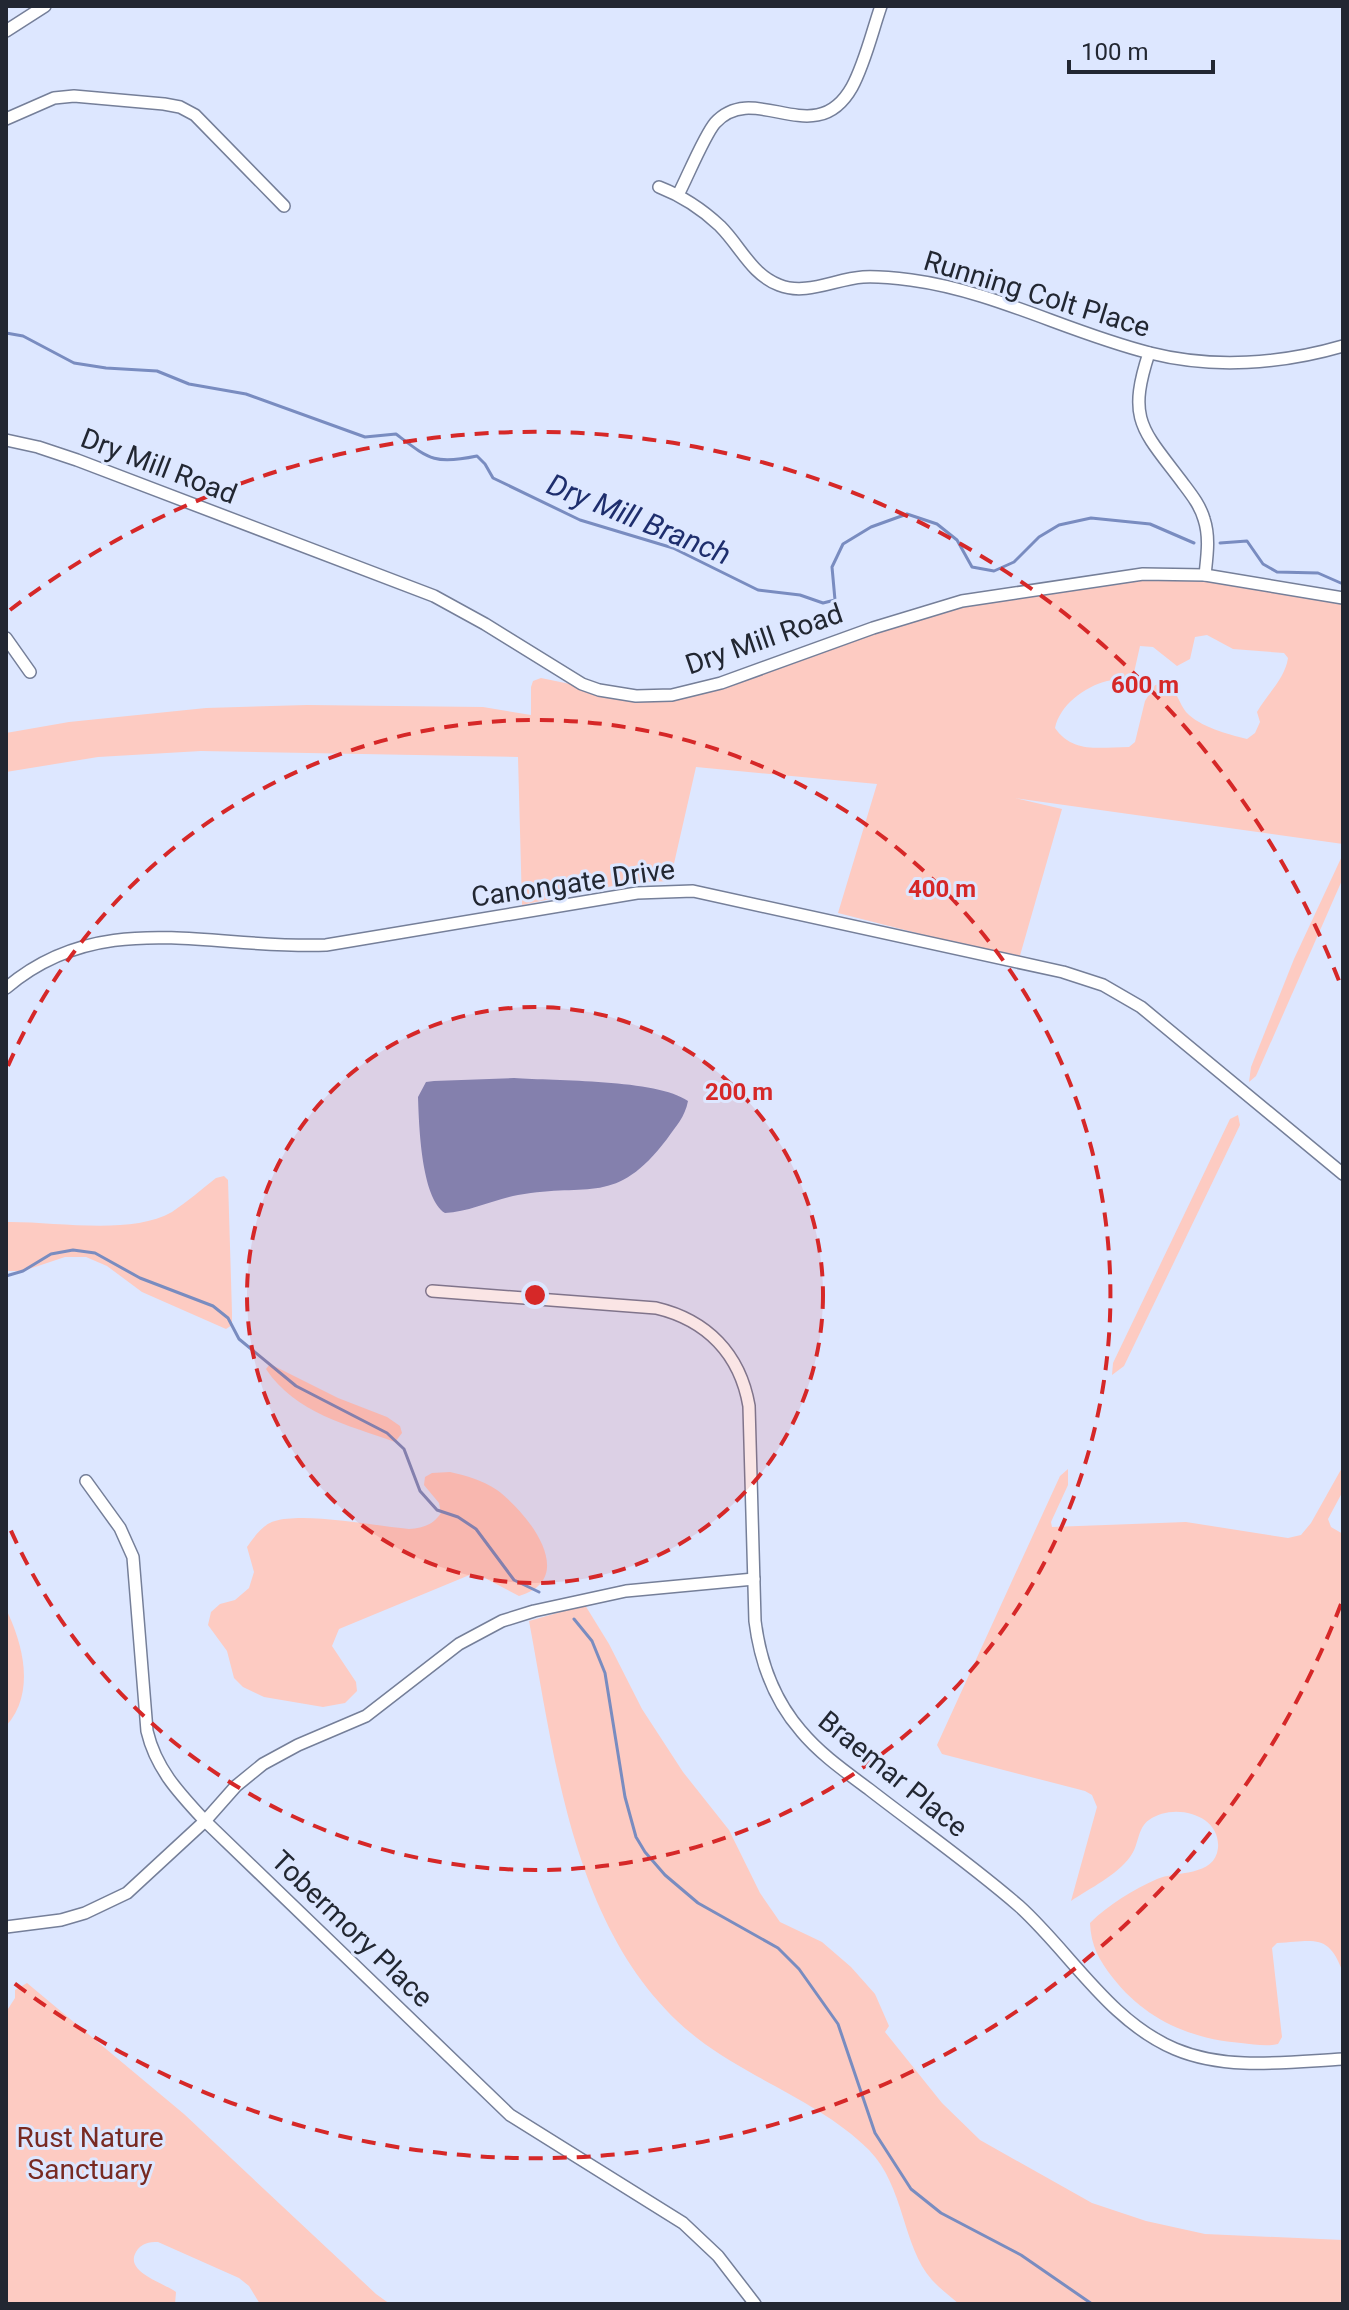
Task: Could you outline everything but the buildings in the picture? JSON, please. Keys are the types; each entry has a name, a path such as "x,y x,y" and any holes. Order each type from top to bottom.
{"street":[{"path":"6,31 45,6"},
{"path":"678,195 714,124 729,113 748,107 809,118 820,116 840,104 852,86 881,6"},
{"path":"6,119 54,98 74,96 180,107 195,115 284,206"},
{"name":"Running Colt Place","path":"659,187 678,195 720,227 760,276 781,286 801,290 862,277 888,277 944,285 1149,353 1207,363 1260,361 1343,346"},
{"path":"1149,353 1139,384 1138,411 1148,437 1201,511 1207,535 1205,575"},
{"name":"Dry Mill Road","path":"6,440 77,460 381,574 434,596 582,684 636,696 672,695 721,683 873,628 962,601 1143,574 1205,575 1343,598"},
{"path":"6,638 30,672"},
{"name":"Canongate Drive","path":"6,988 49,959 101,941 146,937 282,946 326,945 637,893 693,891 862,926 1089,980 1141,1007 1343,1174"},
{"name":"Braemar Place","path":"432,1291 656,1308 686,1317 715,1336 735,1362 749,1406 755,1621 763,1663 775,1693 799,1730 829,1759 1019,1907 1129,2021 1163,2044 1208,2060 1242,2063 1343,2059"},
{"name":"Tobermory Place","path":"86,1481 120,1528 133,1557 146,1721 155,1759 172,1785 205,1821 510,2115 683,2223 718,2256 755,2304"},
{"path":"6,1927 61,1920 127,1893 205,1821 236,1786 263,1764 298,1745 366,1716 459,1644 502,1621 534,1611 634,1590 754,1579"}],"green space":[{"path":"1143,574 1205,575 1343,598 1343,844 1015,798 1062,809 1019,959 838,913 877,784 696,767 670,881 627,883 522,905 518,757 201,751 98,757 6,772 6,733 69,722 206,708 307,705 483,707 531,715 531,687 533,681 541,678 599,690 672,695 962,601","holes":["1207,635 1233,649 1284,653 1288,658 1280,680 1257,712 1260,722 1255,733 1247,739 1199,722 1186,712 1169,684 1155,685 1145,701 1135,742 1129,747 1079,745 1070,742 1055,728 1062,712 1082,692 1107,681 1133,677 1140,646 1153,647 1177,666 1190,659 1195,637"]},
{"path":"1343,854 1343,878 1256,1076 1249,1082 1251,1067 1294,959"},
{"path":"1238,1115 1240,1125 1124,1366 1112,1375 1113,1363 1230,1119"},
{"path":"224,1176 228,1180 232,1313 232,1325 226,1329 142,1292 107,1266 86,1257 65,1257 23,1271 6,1271 6,1222 91,1226 135,1224 172,1212 216,1178"},
{"path":"270,1364 338,1398 387,1417 400,1426 402,1433 395,1442 324,1416 292,1397 278,1384 266,1369"},
{"path":"1343,1466 1343,1491 1328,1519 1331,1527 1343,1534 1343,1973 1338,1960 1326,1945 1311,1941 1277,1943 1272,1948 1282,2037 1278,2044 1260,2045 1204,2037 1154,2016 1126,1992 1100,1959 1090,1923 1113,1904 1148,1883 1210,1864 1218,1848 1212,1827 1194,1814 1182,1812 1170,1812 1149,1820 1124,1864 1071,1901 1097,1807 1092,1795 942,1754 937,1745 1060,1476 1068,1469 1068,1485 1051,1522 1052,1527 1186,1522 1288,1538 1301,1535 1311,1523"},
{"path":"450,1472 497,1490 522,1513 542,1544 547,1560 546,1575 537,1587 519,1596 472,1574 339,1629 332,1646 356,1682 357,1691 345,1703 323,1707 264,1697 243,1687 234,1678 227,1651 208,1625 211,1612 220,1604 235,1600 249,1588 254,1572 247,1547 263,1528 275,1521 304,1518 409,1529 423,1527 441,1513 439,1503 424,1485 425,1477 432,1473"},
{"path":"585,1605 642,1709 683,1772 729,1830 760,1893 780,1922 822,1942 851,1967 875,1994 889,2026 885,2032 942,2103 980,2140 1092,2203 1146,2221 1205,2234 1343,2240 1343,2304 959,2304 938,2286 922,2266 890,2181 869,2150 829,2118 697,2038 656,1998 623,1952 597,1901 577,1847 549,1733 529,1621"},
{"path":"6,1609 21,1653 24,1684 15,1713 6,1726"},
{"name":"Rust Nature Sanctuary","path":"27,1983 184,2114 390,2304 260,2304 249,2286 239,2278 158,2242 138,2249 134,2259 140,2271 176,2292 175,2304 6,2304 6,2012 15,1998 15,1990"}],"water":[{"path":"514,1078 630,1085 673,1094 688,1101 680,1121 649,1160 632,1175 616,1183 600,1188 518,1195 445,1213 437,1205 426,1177 418,1097 426,1082"}],"waterway":[{"name":"Dry Mill Branch","path":"6,333 23,336 74,363 157,371 189,384 246,394 365,437 396,434 433,458 451,460 477,456 493,478 580,520 673,548 758,590 800,595 823,603 835,600 832,567 843,544 871,527 907,514 937,524 957,540 972,567 994,571 1014,562 1039,537 1059,525 1091,518 1150,524 1194,543"},
{"name":"Dry Mill Branch","path":"1220,543 1247,541 1263,564 1277,572 1318,573 1343,584"},
{"path":"6,1276 23,1271 51,1254 73,1250 95,1253 140,1278 213,1306 228,1318 239,1339 296,1386 387,1433 404,1449 420,1491 437,1510 458,1517 476,1529 514,1580 539,1592"},
{"path":"574,1619 592,1641 605,1673 625,1797 636,1837 645,1852 665,1875 698,1903 778,1948 799,1969 838,2024 875,2133 911,2189 941,2213 1021,2255 1092,2304"}]}
